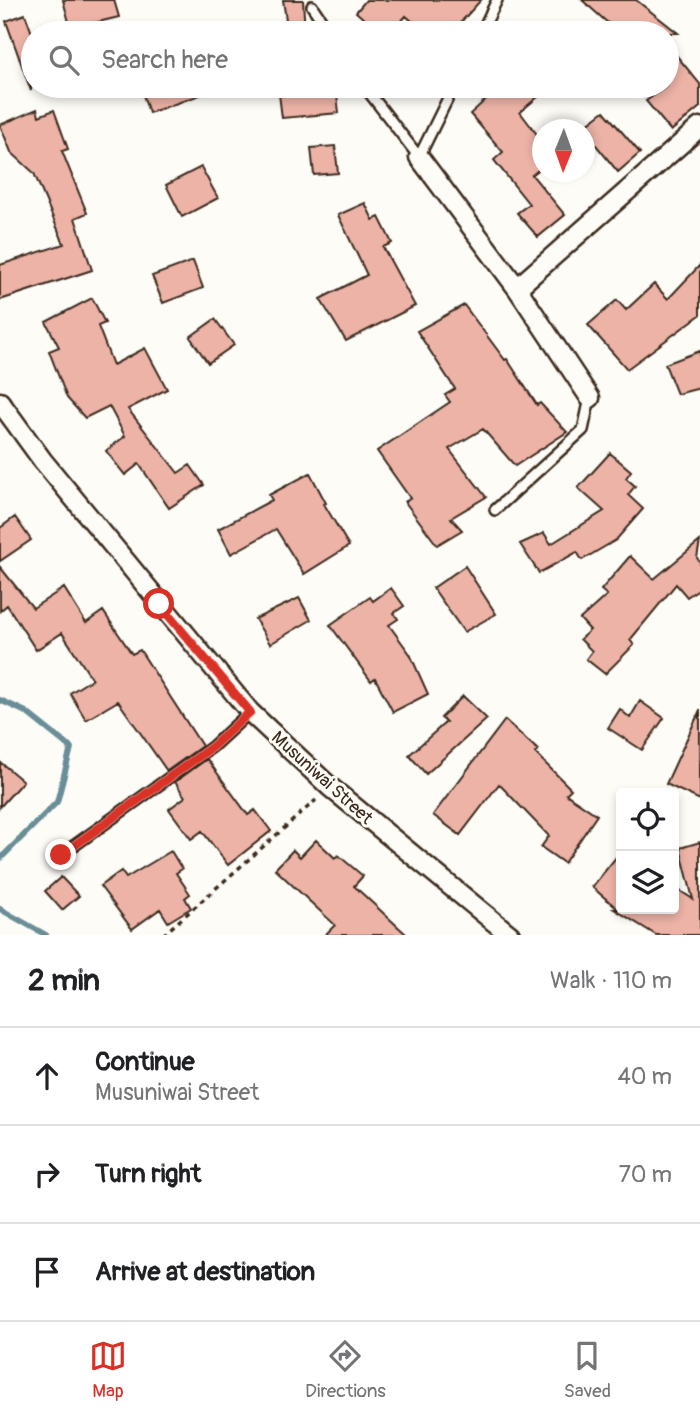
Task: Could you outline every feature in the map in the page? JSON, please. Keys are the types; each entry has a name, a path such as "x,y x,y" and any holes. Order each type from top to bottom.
{"street":[{"path":"517,288 700,127"},
{"path":"419,157 517,288 590,398"},
{"name":"Musuniwai Street","path":"0,402 52,471 250,712 330,787 510,935"}],"lane":[{"path":"487,21 498,0"},
{"path":"312,6 322,21"},
{"path":"373,98 419,157 448,98"},
{"path":"495,510 583,430 590,398"},
{"path":"61,855 212,747 250,712"}],"path":[{"path":"163,935 330,787"}],"building":[{"path":"63,0 114,0 119,17 102,21 69,21"},
{"path":"283,0 303,0 304,21 286,21"},
{"path":"366,0 481,0 462,21 412,21 406,16 402,21 366,21 356,12"},
{"path":"582,0 636,0 663,21 606,21"},
{"path":"25,14 28,21 21,21 21,63 6,21"},
{"path":"679,59 700,84 700,107 671,131 646,101 650,98 679,98"},
{"path":"144,98 192,98 149,113"},
{"path":"280,98 337,98 339,113 282,118"},
{"path":"488,98 537,98 520,112 532,128 532,182 538,182 565,215 538,237 517,213 529,204 494,160 503,152 470,114"},
{"path":"37,109 39,116 54,110 68,149 62,151 87,213 75,218 92,270 0,300 0,265 64,244 34,173 11,152 0,125"},
{"path":"604,111 640,153 618,172 595,144 594,119"},
{"path":"335,146 338,173 314,175 311,148"},
{"path":"201,167 218,198 182,217 166,185"},
{"path":"365,203 373,220 379,217 392,243 383,247 415,306 346,341 320,299 367,275 338,215"},
{"path":"193,261 203,288 163,303 152,276"},
{"path":"700,265 700,315 627,369 588,325 617,300 626,310 654,284 668,299"},
{"path":"92,298 105,323 98,326 113,365 145,348 167,389 128,409 178,473 190,465 204,485 169,508 139,464 125,475 106,451 125,436 109,406 85,418 67,398 49,351 59,347 46,322"},
{"path":"464,305 505,360 507,359 537,405 540,403 567,432 515,466 483,429 449,449 486,497 451,518 462,530 437,545 405,502 410,498 377,451 450,402 445,395 455,389 417,331"},
{"path":"215,319 234,345 208,363 190,337"},
{"path":"700,351 700,388 677,394 665,364"},
{"path":"610,453 631,471 626,478 635,486 628,495 643,509 616,540 582,560 577,552 539,573 520,544 544,533 551,544 604,511 578,488"},
{"path":"310,473 326,503 324,504 349,546 304,574 276,529 231,554 218,529 272,500 269,495"},
{"path":"15,517 31,540 0,561 0,528"},
{"path":"700,541 697,558 700,562 700,588 687,597 676,584 630,640 634,645 605,674 586,659 592,651 580,639 590,630 580,619 607,595 601,590 630,556 654,579"},
{"path":"465,566 496,614 464,632 433,588"},
{"path":"0,567 33,608 64,588 86,623 103,611 132,654 140,650 202,746 167,771 118,701 86,720 70,693 92,679 62,633 36,650 7,605 0,611"},
{"path":"391,588 404,606 394,613 398,619 389,625 410,654 428,694 393,712 375,678 371,681 330,625 370,597 373,601"},
{"path":"299,598 311,620 270,644 255,619"},
{"path":"463,696 487,719 426,774 409,755 446,722 441,718"},
{"path":"640,701 664,718 642,750 608,728 620,709 630,718"},
{"path":"700,710 700,800 666,784"},
{"path":"505,720 538,750 535,753 571,789 566,794 597,815 564,863 541,847 549,836 499,784 460,835 433,815"},
{"path":"207,759 248,815 255,810 271,831 228,865 202,831 191,839 169,809 185,797 175,782"},
{"path":"0,762 23,781 0,807"},
{"path":"316,840 335,858 338,855 363,876 354,886 407,935 325,935 335,925 275,869 293,850 300,857"},
{"path":"700,842 700,935 656,935 622,914 679,914 679,890 693,899 680,848"},
{"path":"171,851 182,869 176,873 190,894 185,898 191,908 168,922 160,909 132,929 100,886 121,871 126,878"},
{"path":"616,857 616,907 592,887"},
{"path":"61,877 79,896 62,910 45,891"}],"waterway":[{"path":"0,700 26,712 71,748 57,802 0,859"},
{"path":"0,909 46,935"}],"route":[{"path":"61,855 212,747 250,712 159,604"}]}
